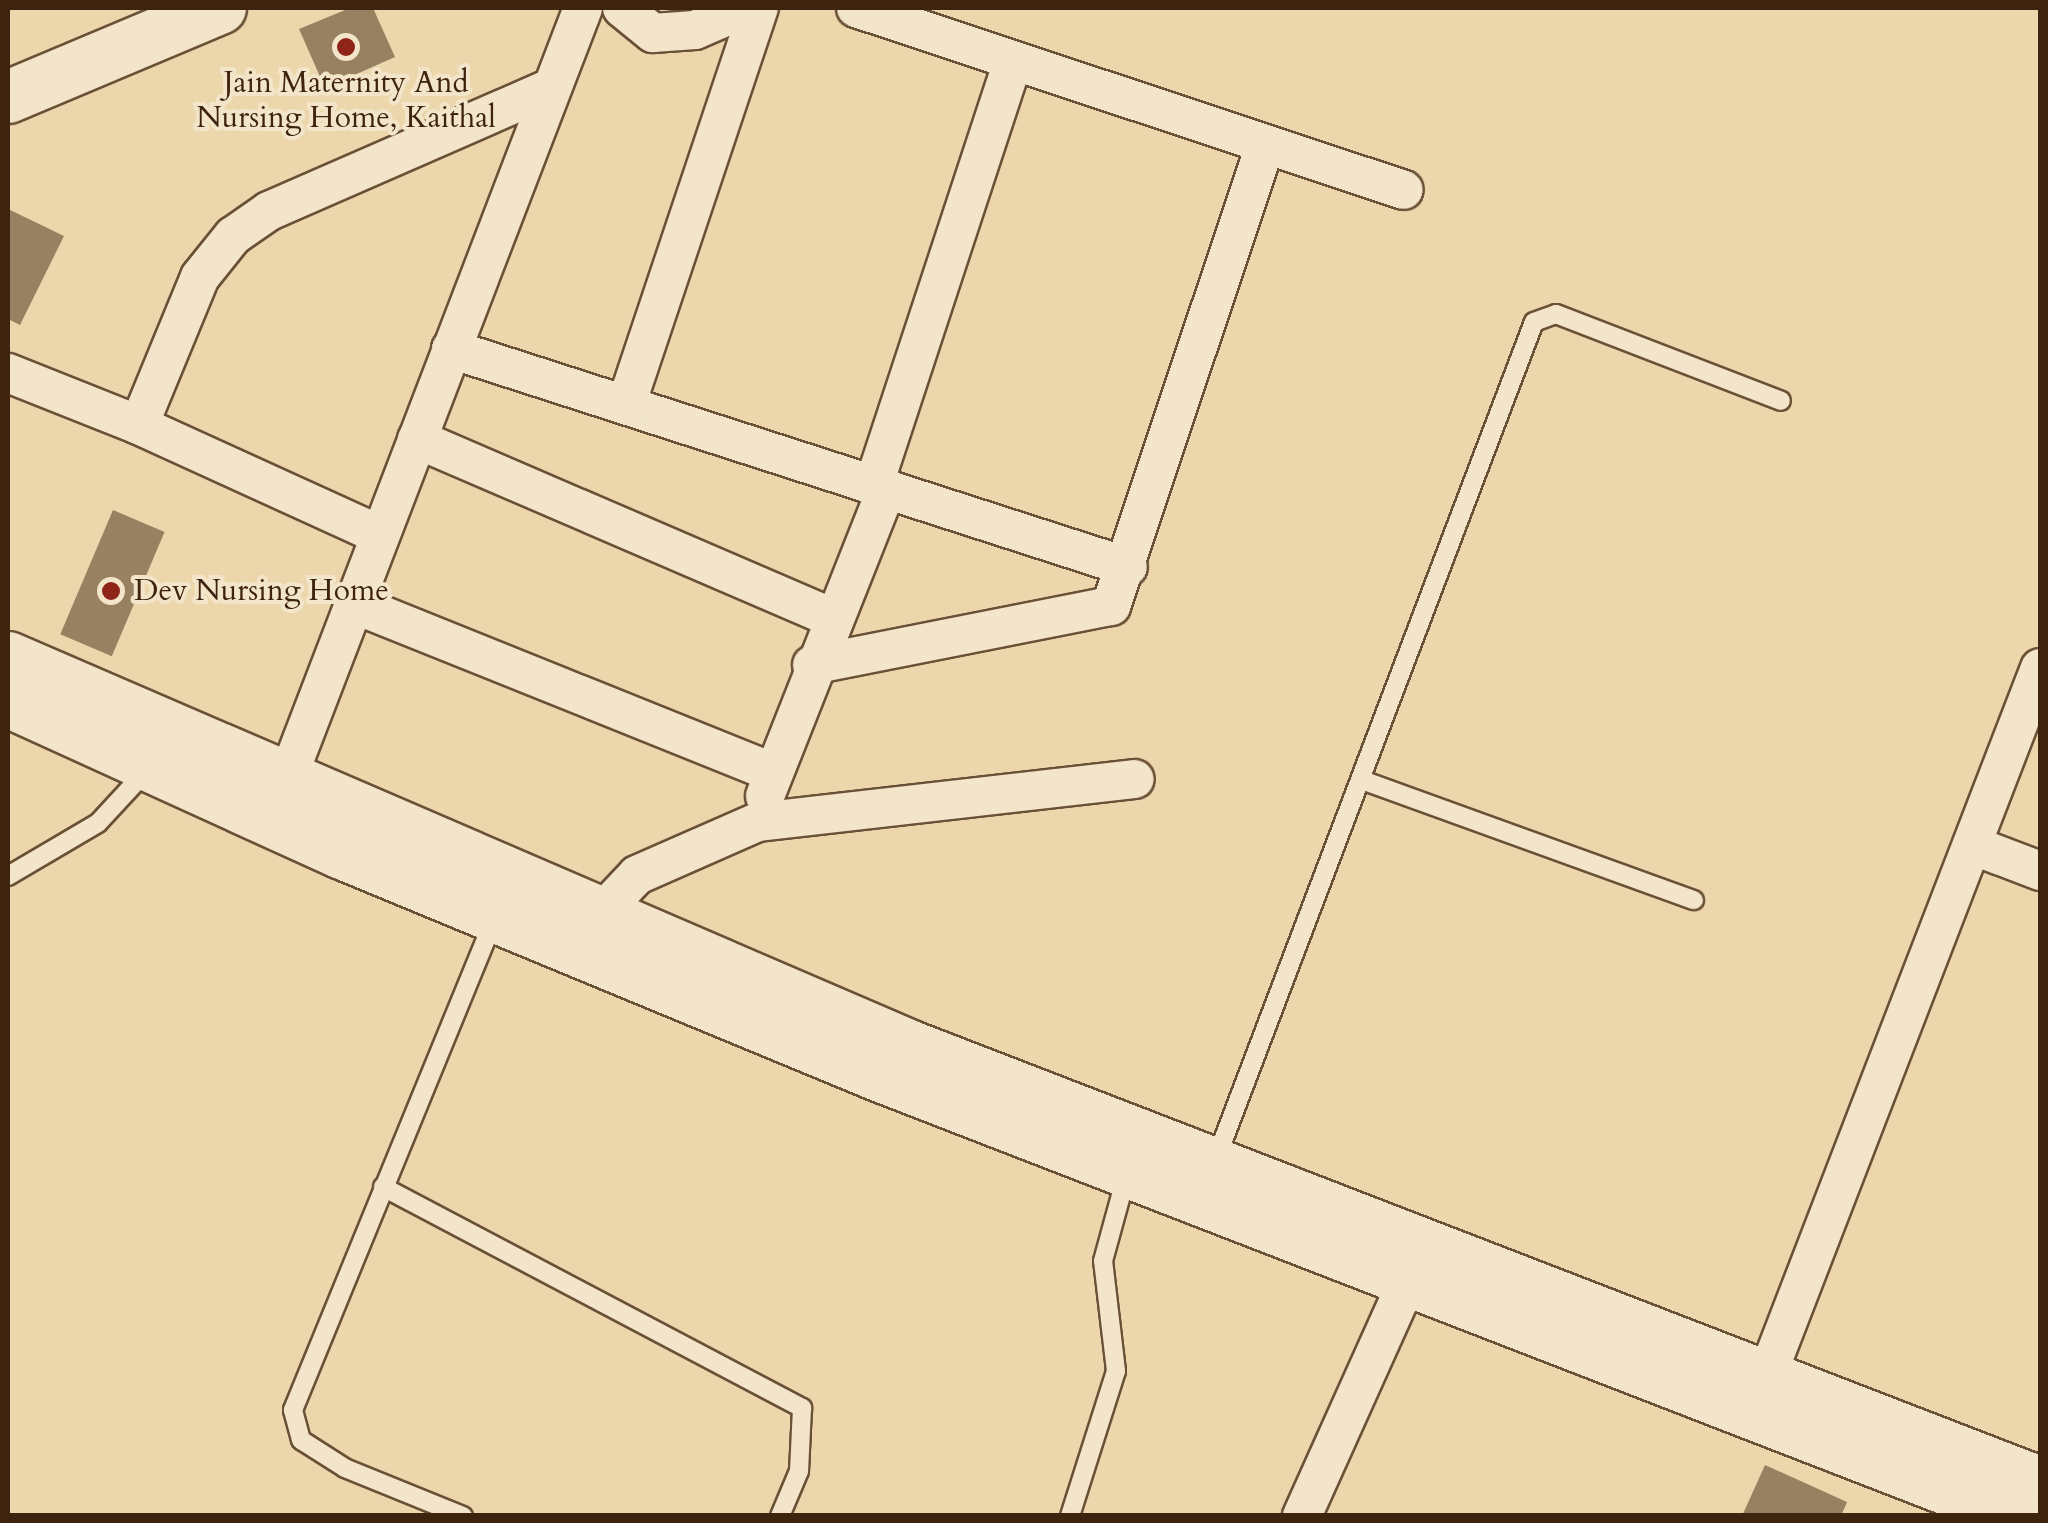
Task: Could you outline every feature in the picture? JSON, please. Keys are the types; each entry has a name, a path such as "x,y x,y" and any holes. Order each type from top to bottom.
{"main road":[{"path":"8,61 138,8"},
{"path":"8,97 220,8"},
{"path":"8,658 279,800 1128,1172 1766,1378 2023,1497"},
{"path":"8,701 150,766 279,800"},
{"path":"506,897 601,913 1214,1164 1416,1263 2023,1497"}],"street":[{"path":"279,800 584,8"},
{"path":"622,8 654,34 695,30 746,8"},
{"path":"626,405 759,8"},
{"path":"856,8 1012,64 1404,190"},
{"path":"758,822 771,772 880,486 1012,64"},
{"path":"139,426 200,276 233,236 269,211 551,88"},
{"path":"812,664 1100,613 1128,567 1265,146"},
{"path":"451,349 1128,567"},
{"path":"8,373 139,426 380,534"},
{"path":"417,439 832,618"},
{"path":"354,604 771,772"},
{"path":"1766,1378 2039,676"},
{"path":"601,913 637,875 758,822 1135,780"},
{"path":"1972,845 2040,871"},
{"path":"1302,1516 1416,1263"}],"lane":[{"path":"1214,1164 1538,316 1556,314 1781,401"},
{"path":"8,876 98,823 150,766"},
{"path":"1362,780 1694,900"},
{"path":"464,1516 345,1468 302,1440 294,1410 506,897"},
{"path":"1070,1516 1116,1371 1102,1261 1128,1172"},
{"path":"383,1187 802,1408 800,1471 780,1516"}],"building":[{"path":"350,8 373,8 395,57 325,88 299,29"},
{"path":"8,209 64,236 20,325 8,319"},
{"path":"113,510 165,532 112,656 60,634"},
{"path":"1765,1465 1847,1502 1841,1516 1742,1516"}],"place":[{"name":"Jain Maternity And Nursing Home, Kaithal","path":"346,47"},
{"name":"Dev Nursing Home","path":"111,591"}]}
